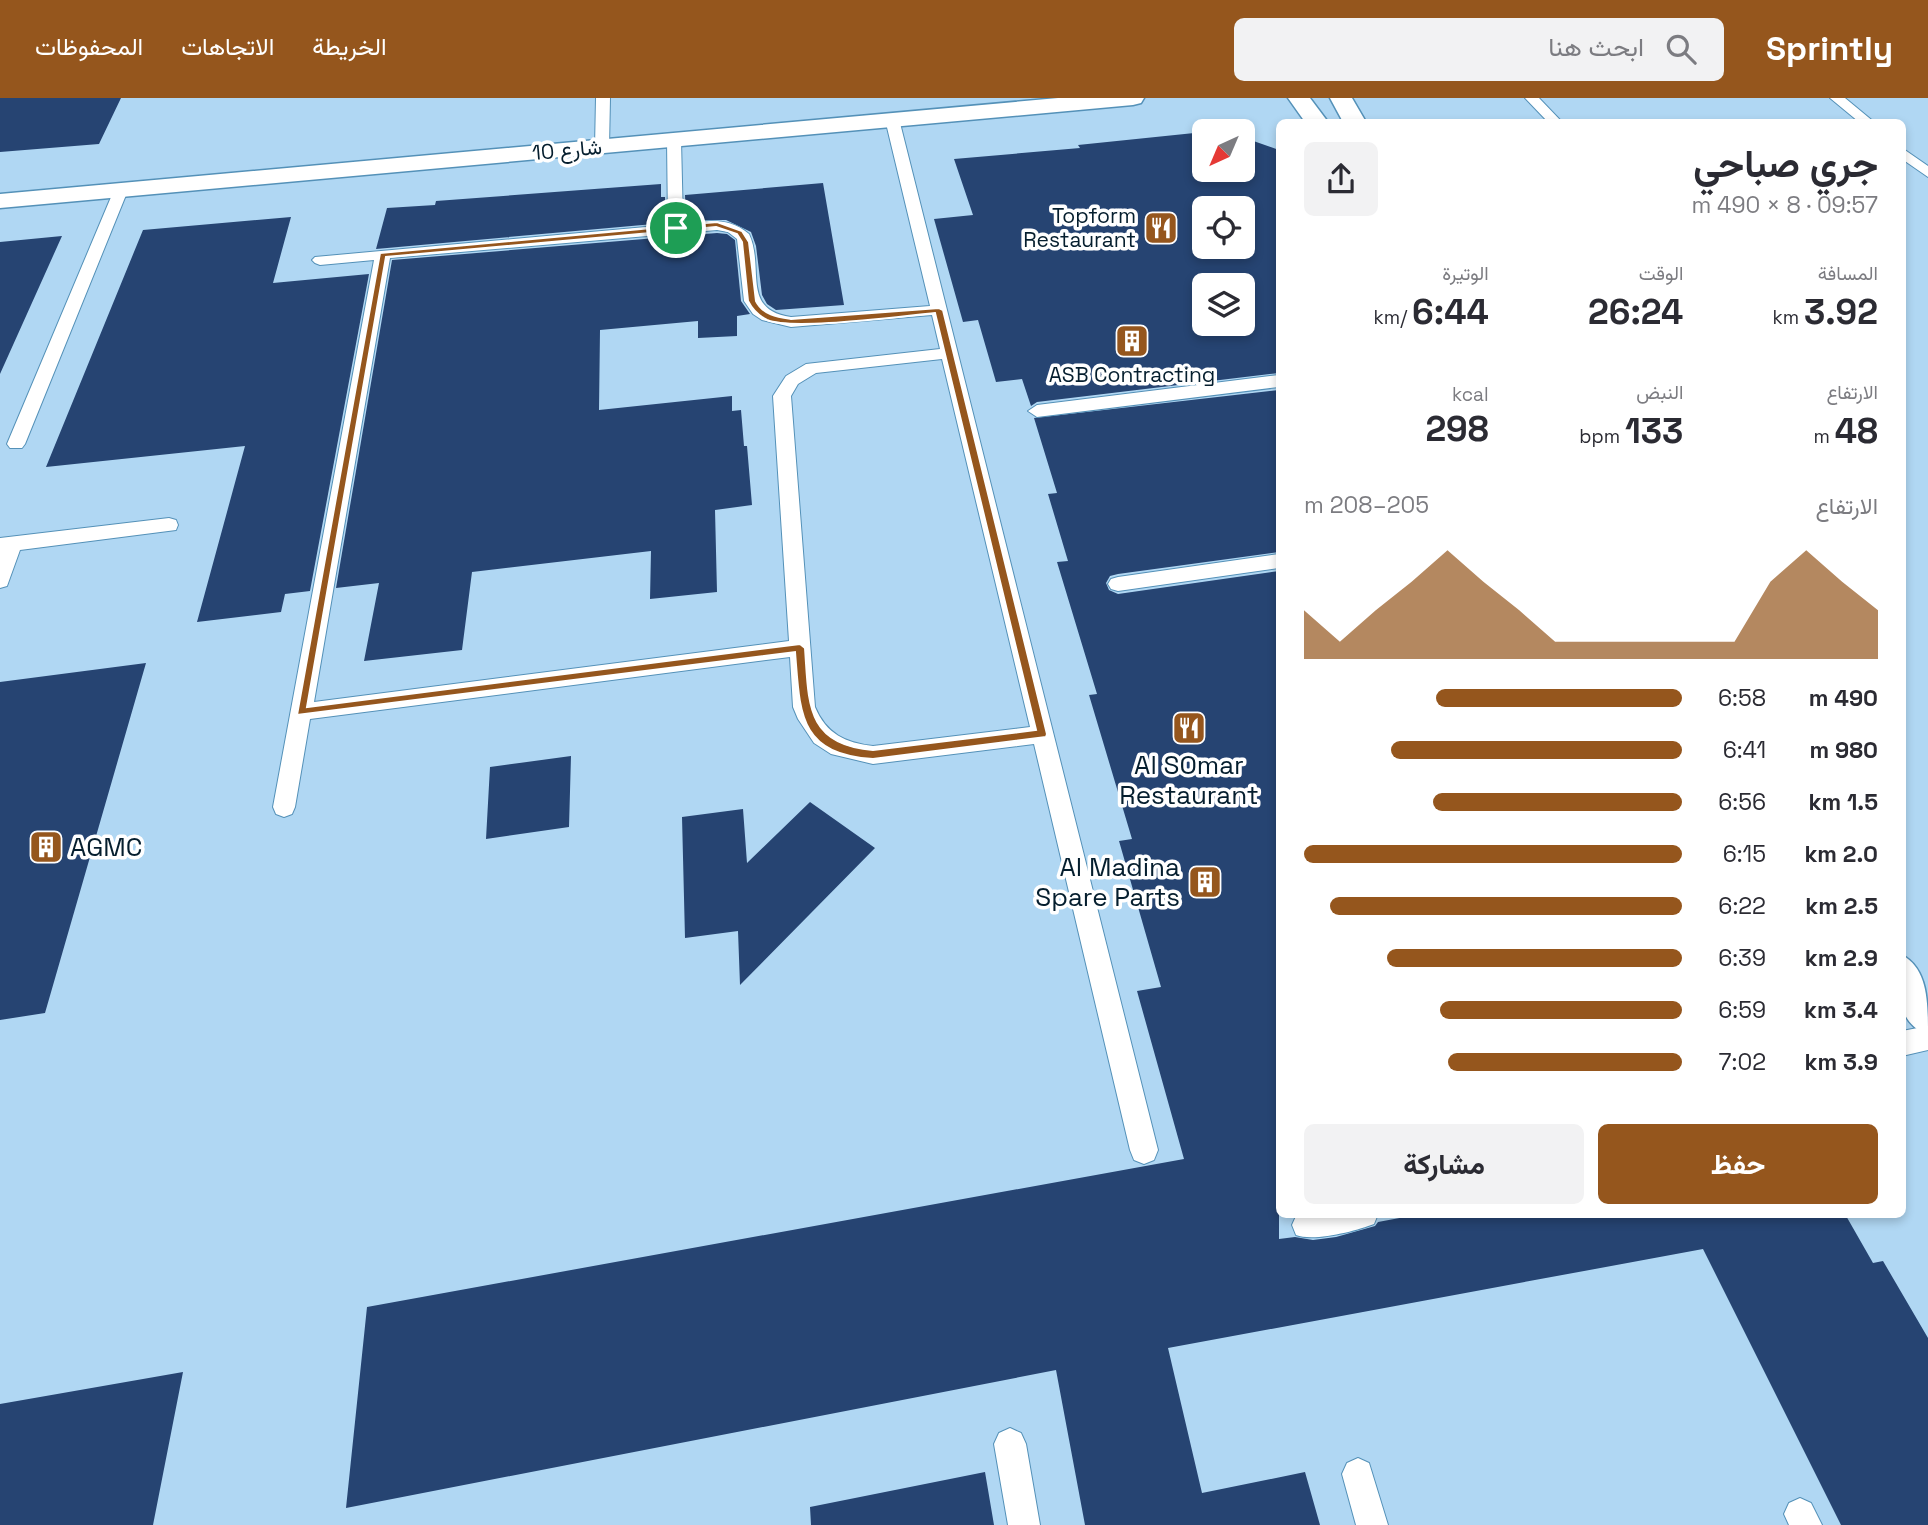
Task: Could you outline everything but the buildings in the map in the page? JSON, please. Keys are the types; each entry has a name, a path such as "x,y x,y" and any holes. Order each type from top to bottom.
{"street":[{"name":"شارع 10","path":"0,201 1133,98"},
{"path":"1299,98 1314,119"},
{"path":"1341,98 1352,119"},
{"path":"1906,981 1928,1014"}],"lane":[{"path":"602,147 603,98"},
{"path":"1532,98 1552,119"},
{"path":"1837,98 1863,119"},
{"path":"892,119 1144,1150"},
{"path":"674,141 676,228"},
{"path":"1906,155 1928,173"},
{"path":"16,444 121,190"},
{"path":"320,260 717,225 739,232 745,242 752,301 755,308 770,318 791,322 939,310"},
{"path":"284,807 383,255"},
{"path":"949,354 825,365 801,373 782,396 804,707 819,736 852,753 873,755 1042,734"},
{"path":"1037,411 1276,381"},
{"path":"0,581 7,544 169,525"},
{"path":"1118,584 1276,561"},
{"path":"300,712 800,648"},
{"path":"1906,1043 1928,1038"},
{"path":"1306,1225 1343,1218"},
{"path":"1010,1444 1024,1525"},
{"path":"1358,1474 1372,1525"}],"shaded area":[{"path":"0,98 1928,98 1928,1525 0,1525"}],"place":[{"name":"Topform Restaurant","path":"1161,228"},
{"name":"ASB Contracting","path":"1132,341"},
{"name":"Al SOmar Restaurant","path":"1189,728"},
{"name":"AGMC","path":"46,847"},
{"name":"Al Madina Spare Parts","path":"1205,882"}],"route":[{"path":"717,225 739,232 745,242 752,301 755,308 770,318 791,322 939,310 1042,734 873,755 852,753 819,736 810,722 804,707 800,648 300,712 383,255 676,228 717,225"}]}
